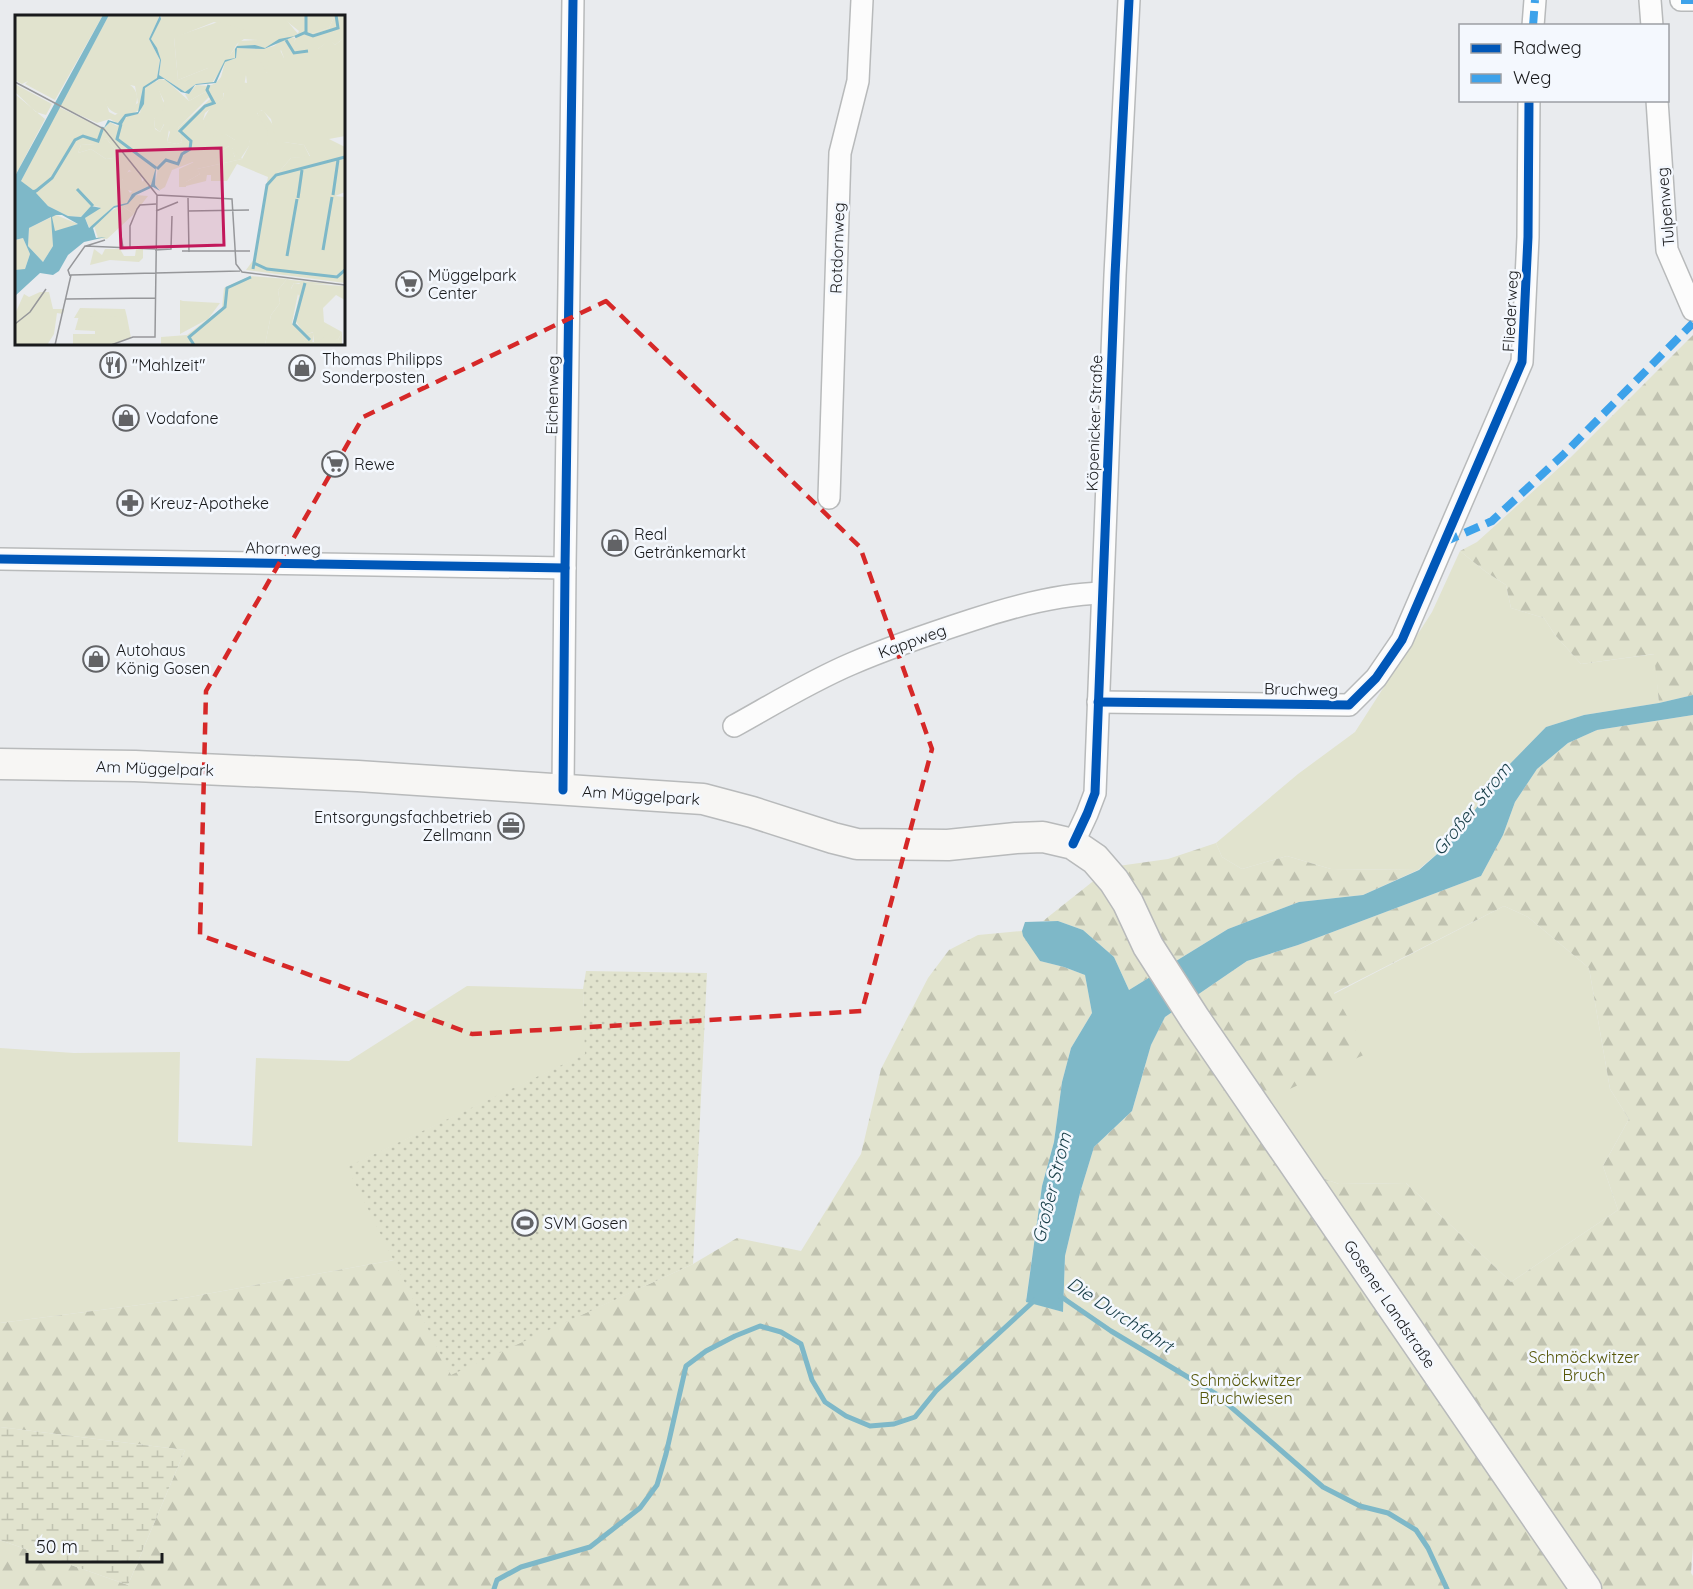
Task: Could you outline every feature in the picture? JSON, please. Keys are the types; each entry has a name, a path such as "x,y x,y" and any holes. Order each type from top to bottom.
{"main road":[{"name":"Am Müggelpark","path":"0,764 135,766 322,775 703,799 857,843 948,845 1043,837 1073,844 1095,859 1114,881 1128,903 1148,946"},
{"name":"Gosener Landstraße","path":"1148,946 1195,1019 1586,1589"}],"street":[{"name":"Eichenweg","path":"563,790 573,0"},
{"name":"Rotdornweg","path":"829,498 840,153 858,81 862,0"},
{"name":"Köpenicker Straße","path":"1073,844 1095,794 1129,0"},
{"path":"1533,24 1534,0"},
{"path":"1650,0 1652,24"},
{"path":"1681,0 1693,0"},
{"name":"Fliederweg","path":"1444,542 1522,362 1528,237 1529,102"},
{"name":"Tulpenweg","path":"1657,102 1667,250 1693,310"},
{"name":"Bruchweg","path":"1098,702 1349,705 1376,678 1402,640 1444,542"},
{"name":"Ahornweg","path":"0,559 565,568"},
{"name":"Kappweg","path":"734,726 841,668 941,630 1044,600 1102,593"}],"highlighted area":[{"path":"606,301 860,547 932,749 862,1011 472,1034 200,935 206,691 363,417"}],"green space":[{"path":"1693,335 1693,695 1659,703 1654,654 1581,664 1555,635 1544,618 1511,608 1506,585 1460,551 1477,542 1571,457"},
{"path":"1460,551 1506,585 1511,608 1544,618 1555,635 1581,664 1655,654 1659,703 1584,715 1546,727 1505,769 1452,841 1418,870 1331,869 1287,856 1242,869 1222,857 1216,843 1298,774 1355,732 1432,612"},
{"name":"Schmöckwitzer Bruchwiesen","path":"1693,715 1693,1545 1691,1573 1693,1589 0,1589 0,1540 128,1585 185,1450 0,1427 0,1323 162,1302 394,1260 451,1374 693,1264 737,1238 801,1251 861,1154 881,1069 928,978 949,950 978,935 1022,931 1040,961 1085,975 1092,1013 1071,1048 1062,1082 1054,1142 1042,1186 1026,1301 1063,1312 1065,1256 1094,1147 1132,1111 1151,1045 1165,1017 1247,961 1298,945 1481,876 1503,835 1515,802 1537,769 1568,743 1597,730","holes":["1504,906 1528,917 1589,968 1610,1089 1629,1119 1603,1166 1618,1210 1511,1282 1406,1183 1339,1184 1284,1165 1246,1109 1368,1053 1334,993"]},
{"path":"1216,843 1222,857 1242,869 1287,856 1331,869 1418,870 1363,895 1299,902 1228,929 1129,990 1114,957 1083,930 1058,921 1043,921 1111,867 1168,859"},
{"path":"1504,906 1528,917 1589,968 1610,1089 1629,1119 1603,1166 1618,1210 1511,1282 1406,1183 1339,1184 1284,1165 1245,1109 1334,994"},
{"path":"586,971 707,973 693,1264 451,1375 347,1167 585,1054 583,989"},
{"path":"467,986 583,989 586,1054 348,1167 394,1260 162,1302 0,1323 0,1048 74,1053 180,1052 178,1142 252,1146 256,1058 349,1061"},
{"path":"0,1427 185,1450 128,1585 0,1540"}],"water":[{"path":"1693,695 1693,715 1597,730 1568,743 1537,769 1515,802 1503,835 1481,876 1298,945 1247,961 1165,1017 1151,1045 1132,1111 1094,1147 1065,1256 1063,1312 1026,1302 1042,1186 1054,1142 1062,1082 1071,1048 1092,1013 1085,975 1040,961 1023,936 1025,922 1058,921 1083,930 1114,957 1129,990 1228,929 1299,902 1363,895 1419,870 1452,841 1505,769 1546,727 1584,715"}],"waterway":[{"name":"Die Durchfahrt","path":"1060,1296 1111,1331 1216,1394 1323,1487 1360,1506 1388,1513 1416,1530 1428,1548 1447,1589"},
{"name":"Großer Strom","path":"494,1589 497,1580 521,1567 590,1547 640,1508 657,1485 686,1366 706,1351 760,1326 781,1332 801,1344 812,1380 825,1402 846,1416 870,1426 894,1424 915,1417 936,1391 1035,1300"}],"marked path":[{"path":"1533,24 1535,0"},
{"path":"1681,0 1693,0"},
{"path":"1444,542 1492,521 1563,455 1693,323"}],"cycle path":[{"path":"563,790 573,0"},
{"path":"1073,844 1095,793 1115,275 1129,0"},
{"path":"1098,702 1349,705 1376,678 1402,640 1522,362 1528,237 1529,102"},
{"path":"0,559 565,568"}],"place":[{"name":"Müggelpark Center","path":"409,284"},
{"name":"\"Mahlzeit\"","path":"113,365"},
{"name":"Thomas Philipps Sonderposten","path":"302,368"},
{"name":"Vodafone","path":"126,418"},
{"name":"Rewe","path":"335,464"},
{"name":"Kreuz-Apotheke","path":"130,503"},
{"name":"Real Getränkemarkt","path":"615,543"},
{"name":"Autohaus König Gosen","path":"96,659"},
{"name":"Entsorgungsfachbetrieb Zellmann","path":"511,826"},
{"name":"SVM Gosen","path":"525,1223"}],"park label":[{"name":"Schmöckwitzer Bruch","path":"1584,1366"}]}
